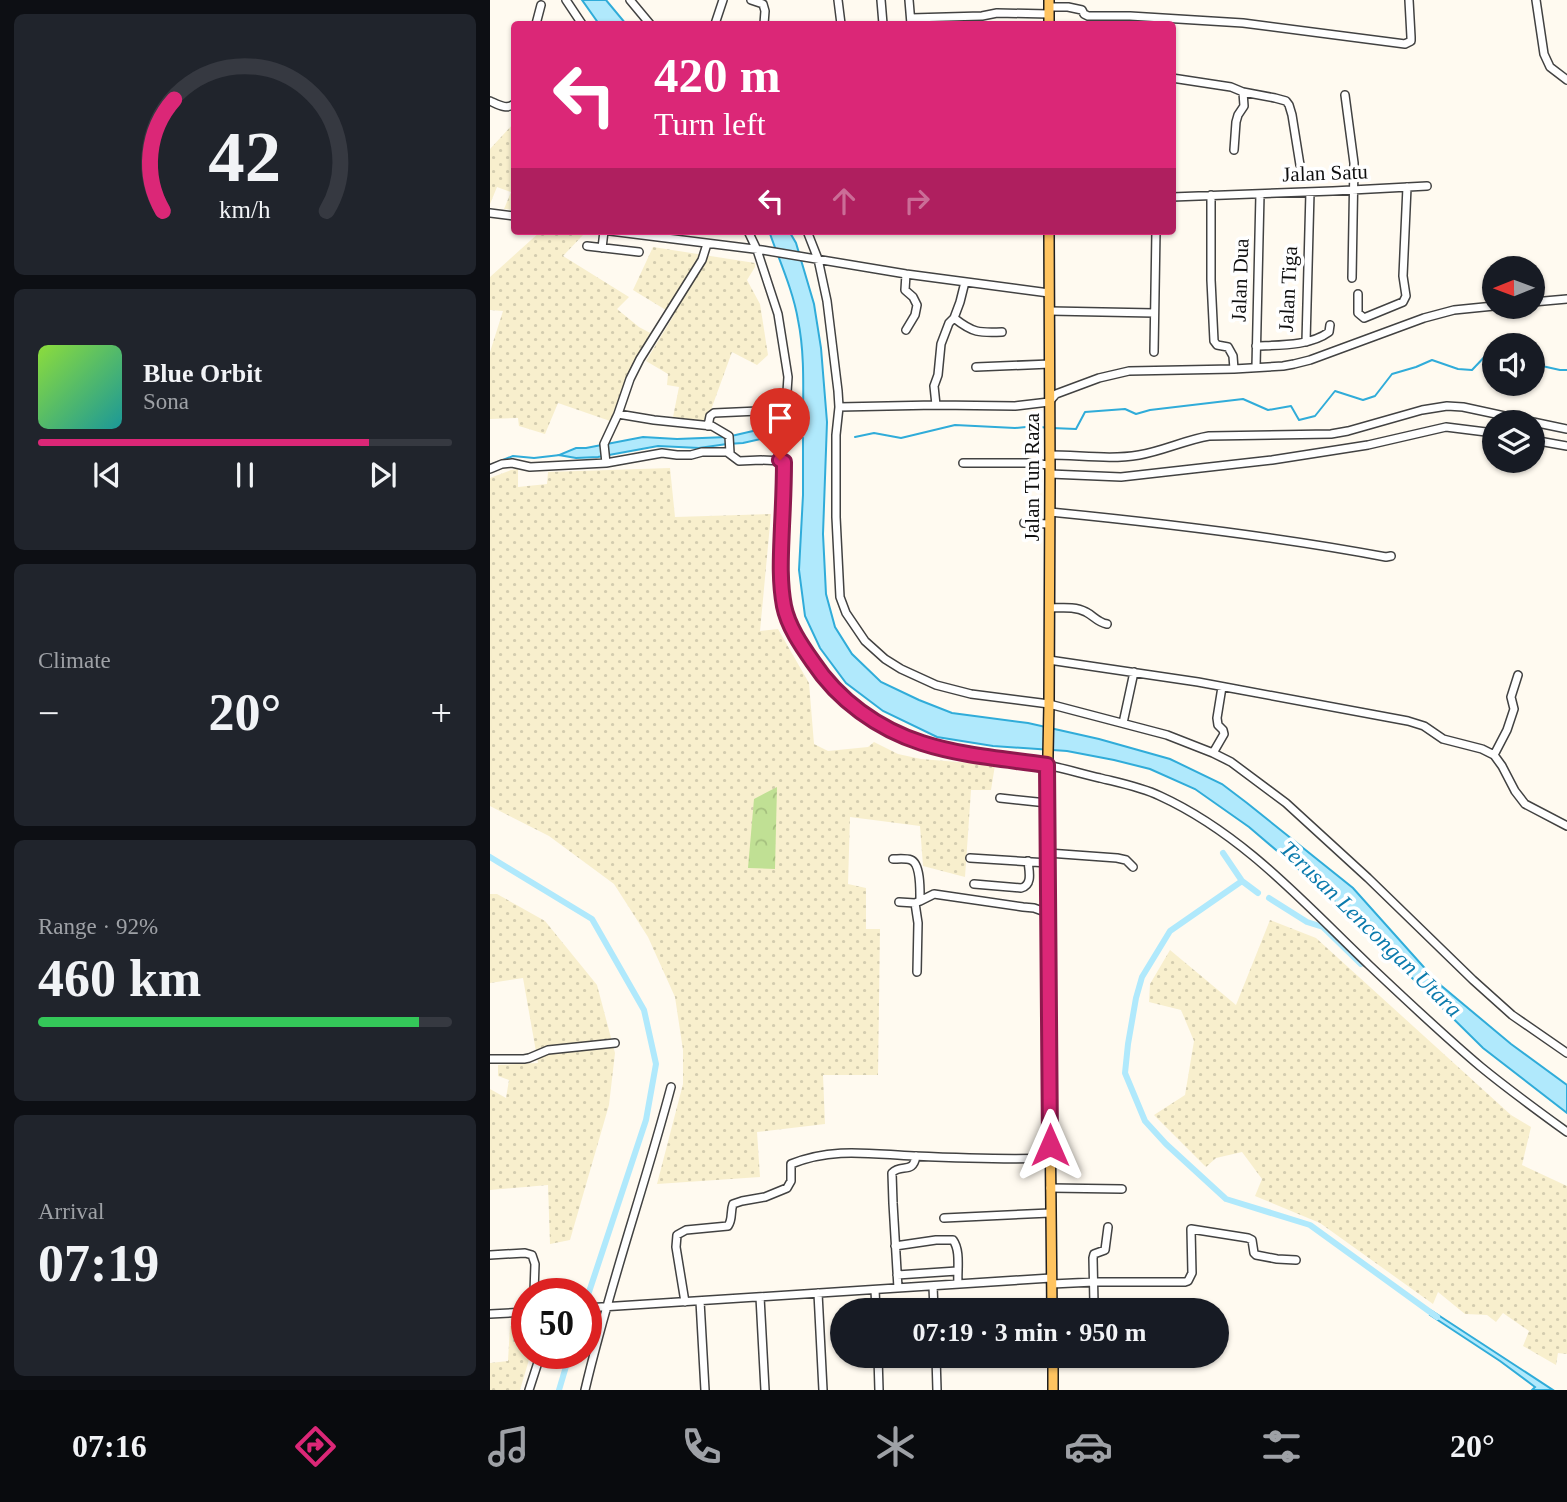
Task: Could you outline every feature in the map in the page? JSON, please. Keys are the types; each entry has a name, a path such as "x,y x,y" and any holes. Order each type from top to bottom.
{"main road":[{"name":"Jalan Tun Raza","path":"1049,235 1047,803 1052,1298"},
{"path":"1053,1368 1053,1390"}],"street":[{"path":"566,0 580,21"},
{"path":"630,0 648,21"},
{"path":"716,21 723,0"},
{"path":"751,0 763,4 764,21"},
{"path":"838,0 841,21"},
{"path":"881,0 883,21"},
{"path":"909,0 911,21 982,16 1049,7 1076,8 1088,16 1243,23 1405,44 1411,37 1409,0"},
{"path":"1536,0 1544,54 1550,67 1567,80"},
{"path":"537,21 541,5"},
{"path":"1176,79 1231,87 1281,99 1289,105 1300,165"},
{"path":"1234,150 1236,122 1244,106 1243,92"},
{"path":"1345,95 1354,163 1352,278"},
{"path":"490,101 505,107 511,106"},
{"name":"Jalan Satu","path":"1176,197 1427,186"},
{"path":"1358,294 1358,313 1364,318 1403,302 1406,296 1403,276 1407,187"},
{"name":"Jalan Tiga","path":"1256,346 1306,342 1310,192"},
{"name":"Jalan Dua","path":"1256,367 1260,194"},
{"path":"1211,195 1214,341 1217,345 1228,347 1233,356 1234,369"},
{"path":"490,213 511,216"},
{"path":"602,248 604,235"},
{"path":"645,235 1049,293"},
{"path":"708,426 710,416 714,413 782,410 786,407 788,377 778,314 759,250 750,235"},
{"path":"809,235 818,258 827,302 839,407 836,449 839,588 842,604 865,641 901,670 946,688 1049,704 1167,735 1213,753 1239,768 1286,803 1512,1015 1567,1053"},
{"path":"1154,352 1156,235"},
{"path":"606,461 604,444 630,379 702,260 707,244"},
{"path":"587,246 639,252"},
{"path":"906,274 905,290 917,305 915,315 906,330"},
{"path":"936,405 934,386 941,344 960,303 965,282"},
{"path":"1545,301 1567,299"},
{"path":"839,407 1015,406 1049,402 1056,394 1099,378 1129,371 1283,366 1310,360 1424,318 1454,310 1482,307"},
{"path":"1050,311 1154,313"},
{"path":"954,318 977,333 1002,331"},
{"path":"1306,342 1326,335 1329,325"},
{"path":"976,367 1049,363"},
{"path":"1050,455 1135,456 1209,436 1331,434 1447,406 1482,411"},
{"path":"618,414 717,428 729,436 730,449 735,459 784,462 780,568 785,609 792,628 821,675 840,695 872,720 921,743 1047,764 1136,787 1159,795 1216,828 1258,859 1482,1068 1567,1132"},
{"path":"1545,424 1567,429"},
{"path":"963,463 1030,463 1050,470 1121,477 1272,460 1368,445 1446,427 1482,432"},
{"path":"1545,442 1567,446"},
{"path":"490,469 512,463 530,467 606,461 657,453 677,455 730,449"},
{"path":"1050,512 1164,523 1391,556"},
{"path":"1024,523 1049,524"},
{"path":"1049,608 1084,611 1099,622 1107,624"},
{"path":"1049,660 1222,687 1424,726 1443,739 1482,749 1494,755 1525,804 1567,826"},
{"path":"1123,723 1134,673"},
{"path":"1494,755 1514,709 1511,697 1518,675"},
{"path":"1213,753 1224,734 1217,718 1222,687"},
{"path":"1000,798 1047,803"},
{"path":"971,858 1028,861 1106,856 1126,860 1133,867"},
{"path":"893,859 916,863 918,972"},
{"path":"974,884 1026,887 1029,884 1028,861"},
{"path":"899,902 918,902 934,894 1034,908 1048,913"},
{"path":"490,1059 524,1059 548,1050 615,1044"},
{"path":"585,1390 617,1268 657,1143 671,1087"},
{"path":"685,1302 676,1238 686,1230 728,1226 733,1204 765,1197 787,1188 790,1185 791,1164 811,1157 854,1152 1006,1159 1049,1158"},
{"path":"898,1288 892,1173 897,1169 912,1167 916,1156"},
{"path":"1050,1188 1122,1189"},
{"path":"944,1218 1050,1213"},
{"path":"1094,1298 1094,1254 1105,1250 1108,1227"},
{"path":"602,1307 958,1284 1052,1281 1185,1282 1192,1273 1191,1229 1248,1238 1252,1240 1256,1255 1296,1260"},
{"path":"895,1246 953,1240 958,1251 958,1284"},
{"path":"490,1255 531,1255 535,1264 535,1278"},
{"path":"897,1275 957,1271"},
{"path":"933,1286 933,1298"},
{"path":"875,1290 875,1298"},
{"path":"818,1293 823,1390"},
{"path":"760,1297 765,1390"},
{"path":"700,1301 705,1390"},
{"path":"490,1314 511,1313"},
{"path":"878,1368 879,1390"},
{"path":"936,1368 937,1390"},
{"path":"529,1390 536,1369"}],"shaded area":[{"path":"511,126 511,192 497,187 490,204 490,149"},
{"path":"511,192 511,210 504,209"},
{"path":"537,235 583,235 563,256 629,297 617,309 654,335 632,365 613,422 558,403 545,434 519,426 518,418 490,419 490,352 503,311 490,310 490,277"},
{"path":"653,247 755,263 747,280 760,304 768,355 757,365 732,352 708,423 673,417 679,387 667,385 668,374 646,361 674,315 633,290"},
{"path":"670,468 675,517 771,514 760,631 778,629 809,683 814,744 828,751 868,747 874,742 898,754 921,759 995,765 991,790 971,790 965,877 923,866 920,826 850,817 848,884 866,888 866,929 880,929 878,1075 823,1075 825,1124 757,1132 760,1177 657,1184 683,1084 683,1050 675,997 648,937 614,884 549,836 490,806 490,478 518,469 518,487 547,484 548,472"},
{"path":"490,894 497,894 545,921 597,985 615,1053 609,1105 570,1240 550,1244 548,1185 490,1190 490,1089 506,1098 509,1080 498,1076 498,1065 538,1063 523,978 490,983"},
{"path":"1270,920 1316,938 1511,1115 1531,1127 1522,1165 1567,1186 1567,1354 1558,1353 1556,1365 1523,1346 1529,1331 1503,1313 1496,1322 1487,1315 1465,1314 1438,1292 1433,1304 1320,1223 1255,1196 1262,1179 1242,1152 1216,1158 1206,1167 1154,1115 1185,1095 1194,1041 1181,1010 1149,1002 1150,984 1170,950 1236,1005"},
{"path":"510,1326 511,1369 526,1369 520,1390 490,1390 490,1363 508,1361"}],"green space":[{"path":"777,787 775,869 748,868 754,799"}],"water":[{"path":"582,0 606,0 624,21 597,21"},
{"name":"Terusan Lencongan Utara","path":"770,235 791,235 814,304 821,348 827,422 823,534 826,594 835,627 852,654 881,682 952,713 1028,723 1099,739 1170,759 1222,784 1353,888 1438,983 1511,1044 1567,1085 1567,1113 1483,1048 1323,890 1249,827 1195,789 1150,769 1114,760 1067,751 993,746 937,737 883,711 846,683 820,648 805,616 799,570 803,438 792,435 774,436 699,448 658,446 598,457 576,458 559,455 576,448 643,437 727,437 803,425 803,359 796,309"},
{"path":"1432,1311 1553,1390 1532,1390 1535,1387 1500,1361 1430,1315"}],"waterway":[{"path":"1052,428 1076,429 1085,412 1125,409 1136,414 1243,399 1268,410 1291,406 1299,420 1315,416 1335,391 1363,400 1375,396 1392,374 1432,360 1458,369 1472,370 1482,359"},
{"path":"1545,367 1567,370"},
{"path":"855,437 874,433 901,438 955,425 1047,428"},
{"path":"490,465 513,456 534,458 560,455"},
{"path":"1223,853 1242,881"},
{"path":"490,857 592,919 644,1010 656,1064 646,1120 594,1278"},
{"path":"1258,893 1242,881 1170,931 1142,977 1136,998 1125,1073 1145,1121 1226,1199 1310,1225 1437,1317"},
{"path":"1269,898 1307,922 1323,927 1361,964"},
{"path":"559,1390 565,1369"}],"route":[{"path":"780,460 784,462 780,568 785,609 792,628 821,675 840,695 872,720 921,743 1047,765 1050,1145"}]}
